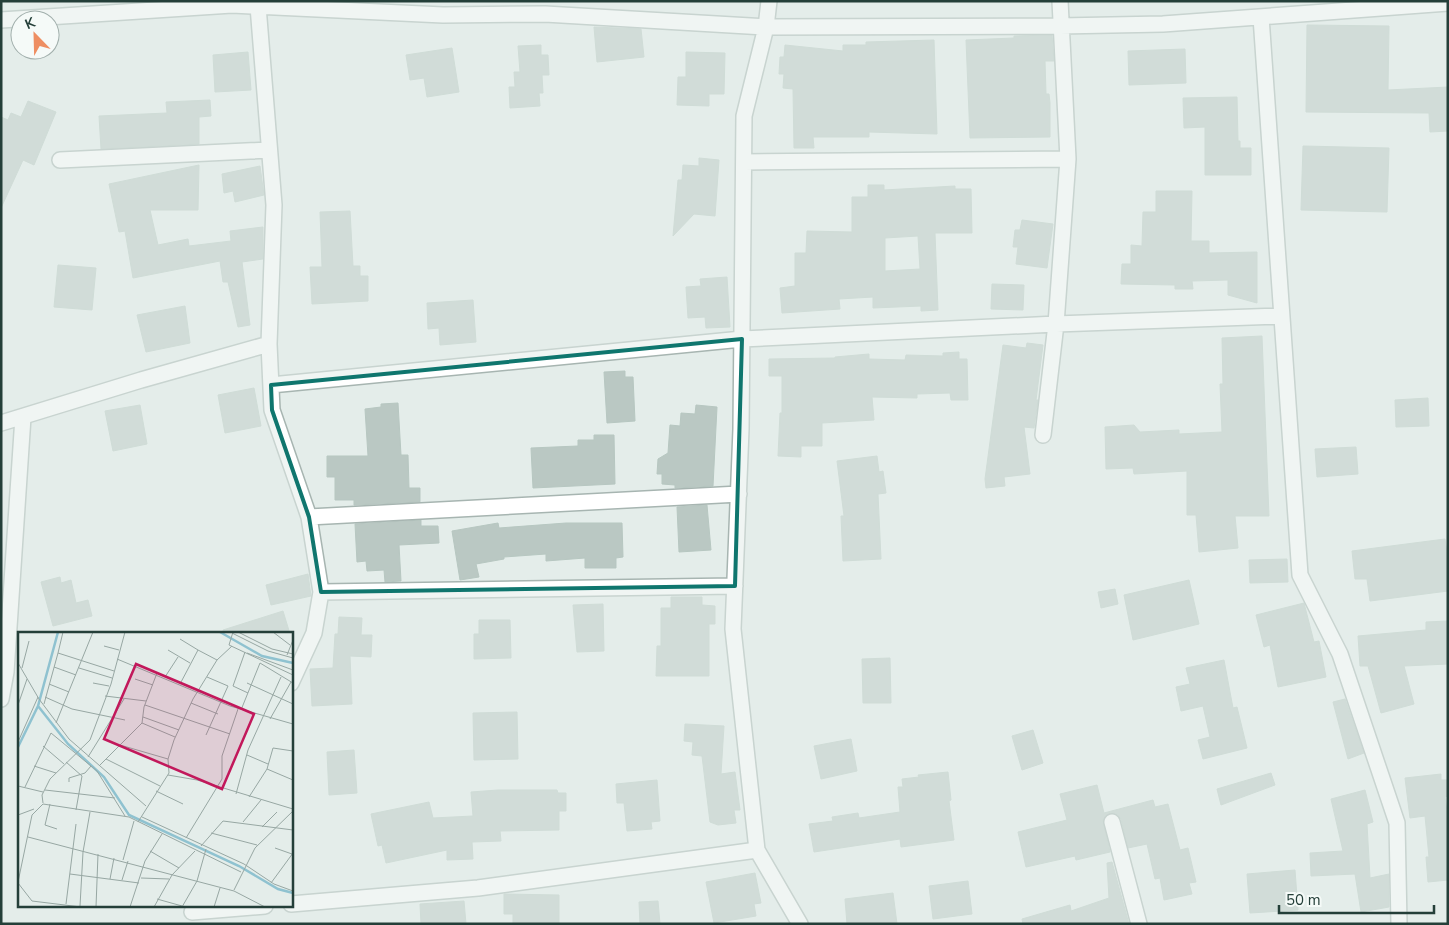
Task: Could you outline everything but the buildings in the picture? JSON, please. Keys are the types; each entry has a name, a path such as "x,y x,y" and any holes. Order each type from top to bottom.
{"street":[{"path":"769,1 766,27 744,116 739,494 733,629 757,850 800,924"},
{"path":"1043,435 1056,324 1068,159 1060,1"},
{"path":"1,20 232,4 258,6 358,6 443,15 545,8 766,27 1060,26 1163,24 1261,17 1294,8 1448,2"},
{"path":"258,6 274,205 269,344 272,410 309,517 321,592 314,633 292,681"},
{"path":"1261,17 1300,575 1340,654 1397,823 1399,924"},
{"path":"60,160 270,150"},
{"path":"744,162 1068,159"},
{"path":"271,385 742,339 1056,324 1281,316"},
{"path":"1,423 141,380 269,344"},
{"path":"1,699 9,671 23,417"},
{"path":"309,517 739,494"},
{"path":"321,592 735,586"},
{"path":"1112,822 1139,924"},
{"path":"292,904 478,888 757,850"},
{"path":"191,914 247,908"}],"highlighted area":[{"path":"742,339 735,586 321,592 309,517 272,410 271,385"}]}
